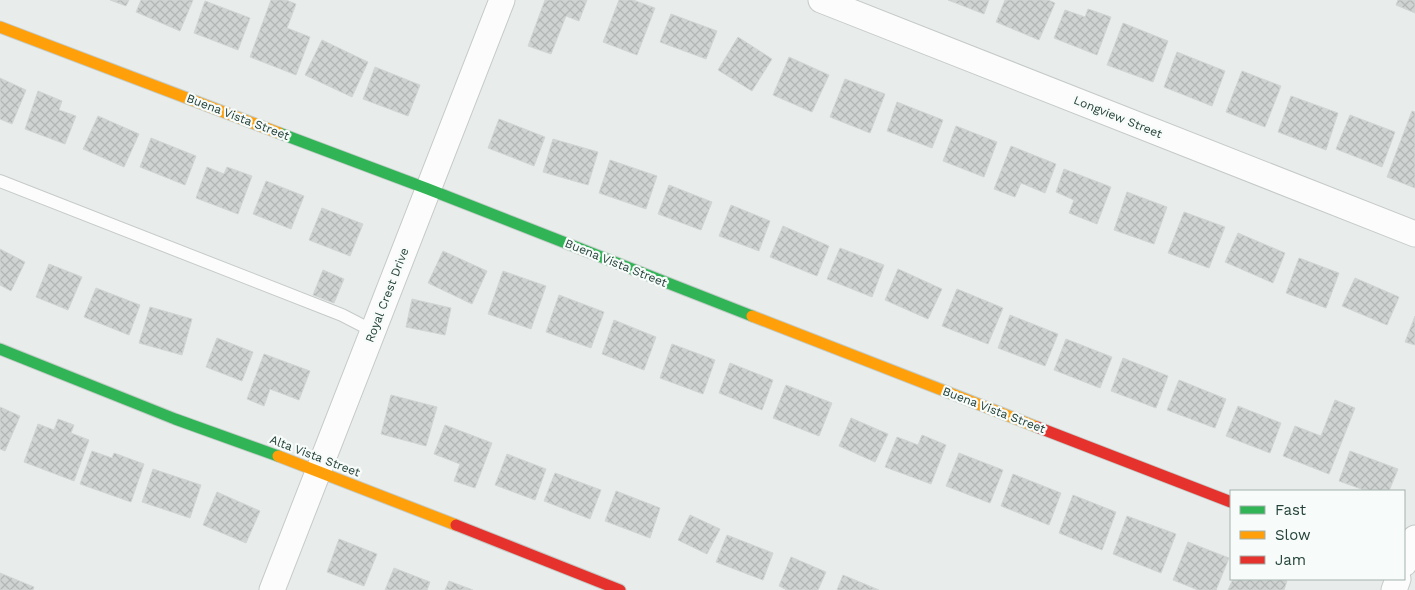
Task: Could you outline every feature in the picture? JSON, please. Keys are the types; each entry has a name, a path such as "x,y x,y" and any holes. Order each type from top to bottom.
{"street":[{"name":"Royal Crest Drive","path":"272,590 502,0"},
{"name":"Longview Street","path":"821,0 1415,234"},
{"name":"Buena Vista Street","path":"0,27 428,188 840,351 1230,502"},
{"name":"Alta Vista Street","path":"0,349 175,418 318,471 620,590"},
{"path":"1405,562 1415,538"}],"lane":[{"path":"0,181 342,315 373,331"}],"building":[{"path":"110,0 129,0 126,6"},
{"path":"141,0 193,0 180,31 136,12"},
{"path":"271,0 286,0 296,4 287,28 310,37 296,75 250,57"},
{"path":"545,0 587,0 579,21 566,16 551,54 528,46"},
{"path":"619,0 633,0 655,8 637,55 603,42"},
{"path":"948,0 989,0 984,14"},
{"path":"1005,0 1048,0 1055,3 1039,40 996,22"},
{"path":"1398,0 1415,0 1415,13 1396,5"},
{"path":"205,1 250,18 238,50 194,33"},
{"path":"1088,9 1111,17 1097,55 1054,38 1065,10 1085,17"},
{"path":"671,14 717,31 706,59 660,42"},
{"path":"1123,23 1168,41 1153,82 1107,65"},
{"path":"738,37 772,59 752,91 718,70"},
{"path":"322,40 368,62 352,97 305,75"},
{"path":"1177,52 1225,71 1212,106 1164,87"},
{"path":"789,57 829,75 812,112 773,95"},
{"path":"375,67 420,85 408,116 363,99"},
{"path":"1242,71 1281,86 1265,127 1226,112"},
{"path":"0,78 26,90 12,124 0,119"},
{"path":"845,79 885,94 870,133 830,117"},
{"path":"38,91 62,101 59,110 76,116 65,144 25,129"},
{"path":"1291,96 1338,113 1326,150 1278,132"},
{"path":"897,102 943,120 932,148 887,131"},
{"path":"1412,111 1415,112 1415,188 1387,177"},
{"path":"1350,115 1395,132 1382,167 1336,149"},
{"path":"98,116 139,134 124,167 83,149"},
{"path":"499,119 545,137 534,166 488,148"},
{"path":"956,126 997,142 984,177 943,161"},
{"path":"151,138 196,156 185,185 140,167"},
{"path":"553,139 598,152 588,185 543,172"},
{"path":"1011,146 1056,164 1045,193 1021,183 1015,197 994,189"},
{"path":"610,160 657,176 646,209 599,193"},
{"path":"207,167 224,174 227,167 252,176 238,214 196,198"},
{"path":"1064,169 1111,187 1097,224 1069,213 1074,200 1056,192"},
{"path":"266,181 304,196 291,229 253,214"},
{"path":"669,185 712,202 701,230 658,214"},
{"path":"1127,192 1167,207 1154,244 1114,230"},
{"path":"731,205 770,221 759,251 719,236"},
{"path":"322,208 363,224 350,256 309,240"},
{"path":"1184,212 1225,227 1209,268 1168,253"},
{"path":"783,226 829,246 817,276 770,257"},
{"path":"1238,233 1285,253 1273,283 1225,262"},
{"path":"840,248 884,265 872,297 827,279"},
{"path":"0,249 25,262 11,291 0,285"},
{"path":"443,251 487,271 472,304 428,283"},
{"path":"1299,258 1339,273 1326,308 1286,293"},
{"path":"49,264 82,277 68,310 36,297"},
{"path":"898,269 942,289 928,319 885,300"},
{"path":"323,270 344,279 334,303 313,295"},
{"path":"503,271 546,286 531,329 488,314"},
{"path":"1355,278 1399,297 1387,325 1342,306"},
{"path":"96,288 140,305 129,335 84,317"},
{"path":"957,289 1003,308 988,344 942,326"},
{"path":"559,295 604,312 591,348 546,332"},
{"path":"412,299 451,308 445,335 406,327"},
{"path":"150,307 192,319 182,355 139,343"},
{"path":"1010,315 1058,334 1045,366 998,348"},
{"path":"1415,316 1415,345 1405,342"},
{"path":"614,320 656,337 644,370 602,354"},
{"path":"217,338 253,352 242,381 206,367"},
{"path":"1066,339 1112,357 1100,388 1054,370"},
{"path":"672,344 715,360 703,394 660,378"},
{"path":"264,354 310,371 299,400 270,389 264,406 247,399"},
{"path":"1123,358 1168,376 1156,408 1111,391"},
{"path":"730,363 773,380 762,410 719,393"},
{"path":"1179,380 1226,399 1215,428 1167,410"},
{"path":"786,385 832,403 819,436 773,418"},
{"path":"391,395 437,407 426,446 381,434"},
{"path":"1335,400 1355,408 1329,474 1283,456 1295,426 1321,436"},
{"path":"1238,406 1281,423 1270,453 1226,436"},
{"path":"0,407 20,416 5,451 0,449"},
{"path":"851,418 888,434 875,462 839,446"},
{"path":"58,419 74,425 71,433 89,440 74,481 24,462 38,424 54,430"},
{"path":"445,425 492,443 475,488 454,481 460,464 434,454"},
{"path":"922,435 946,445 931,484 885,467 897,437 918,445"},
{"path":"92,451 112,458 114,453 144,464 131,502 80,484"},
{"path":"1350,451 1398,469 1389,490 1364,490 1339,481"},
{"path":"959,453 1003,470 990,503 946,486"},
{"path":"507,454 546,469 535,500 495,485"},
{"path":"153,469 201,485 190,518 142,502"},
{"path":"555,473 601,490 590,519 544,501"},
{"path":"1013,474 1061,493 1049,525 1001,506"},
{"path":"616,491 660,508 650,538 605,521"},
{"path":"217,492 260,511 246,543 203,525"},
{"path":"1073,495 1116,512 1102,550 1059,533"},
{"path":"690,515 720,529 707,554 678,540"},
{"path":"1127,516 1176,534 1161,573 1113,554"},
{"path":"727,535 773,553 763,580 716,562"},
{"path":"339,539 377,554 364,586 327,572"},
{"path":"1188,542 1229,558 1216,590 1198,590 1173,580"},
{"path":"791,557 826,572 818,590 787,590 779,586"},
{"path":"394,568 430,582 427,590 385,590"},
{"path":"0,573 34,587 33,590 0,590"},
{"path":"843,575 879,590 837,590"},
{"path":"1233,580 1287,581 1284,590 1228,590"},
{"path":"449,581 473,590 445,590"}],"traffic: fast":[{"path":"279,133 428,189 752,316"},
{"path":"0,349 175,419 278,456"}],"traffic: slow":[{"path":"0,27 279,133"},
{"path":"752,316 1037,427"},
{"path":"278,456 456,525"}],"traffic: jam":[{"path":"1037,427 1230,502"},
{"path":"456,525 620,590"}]}
